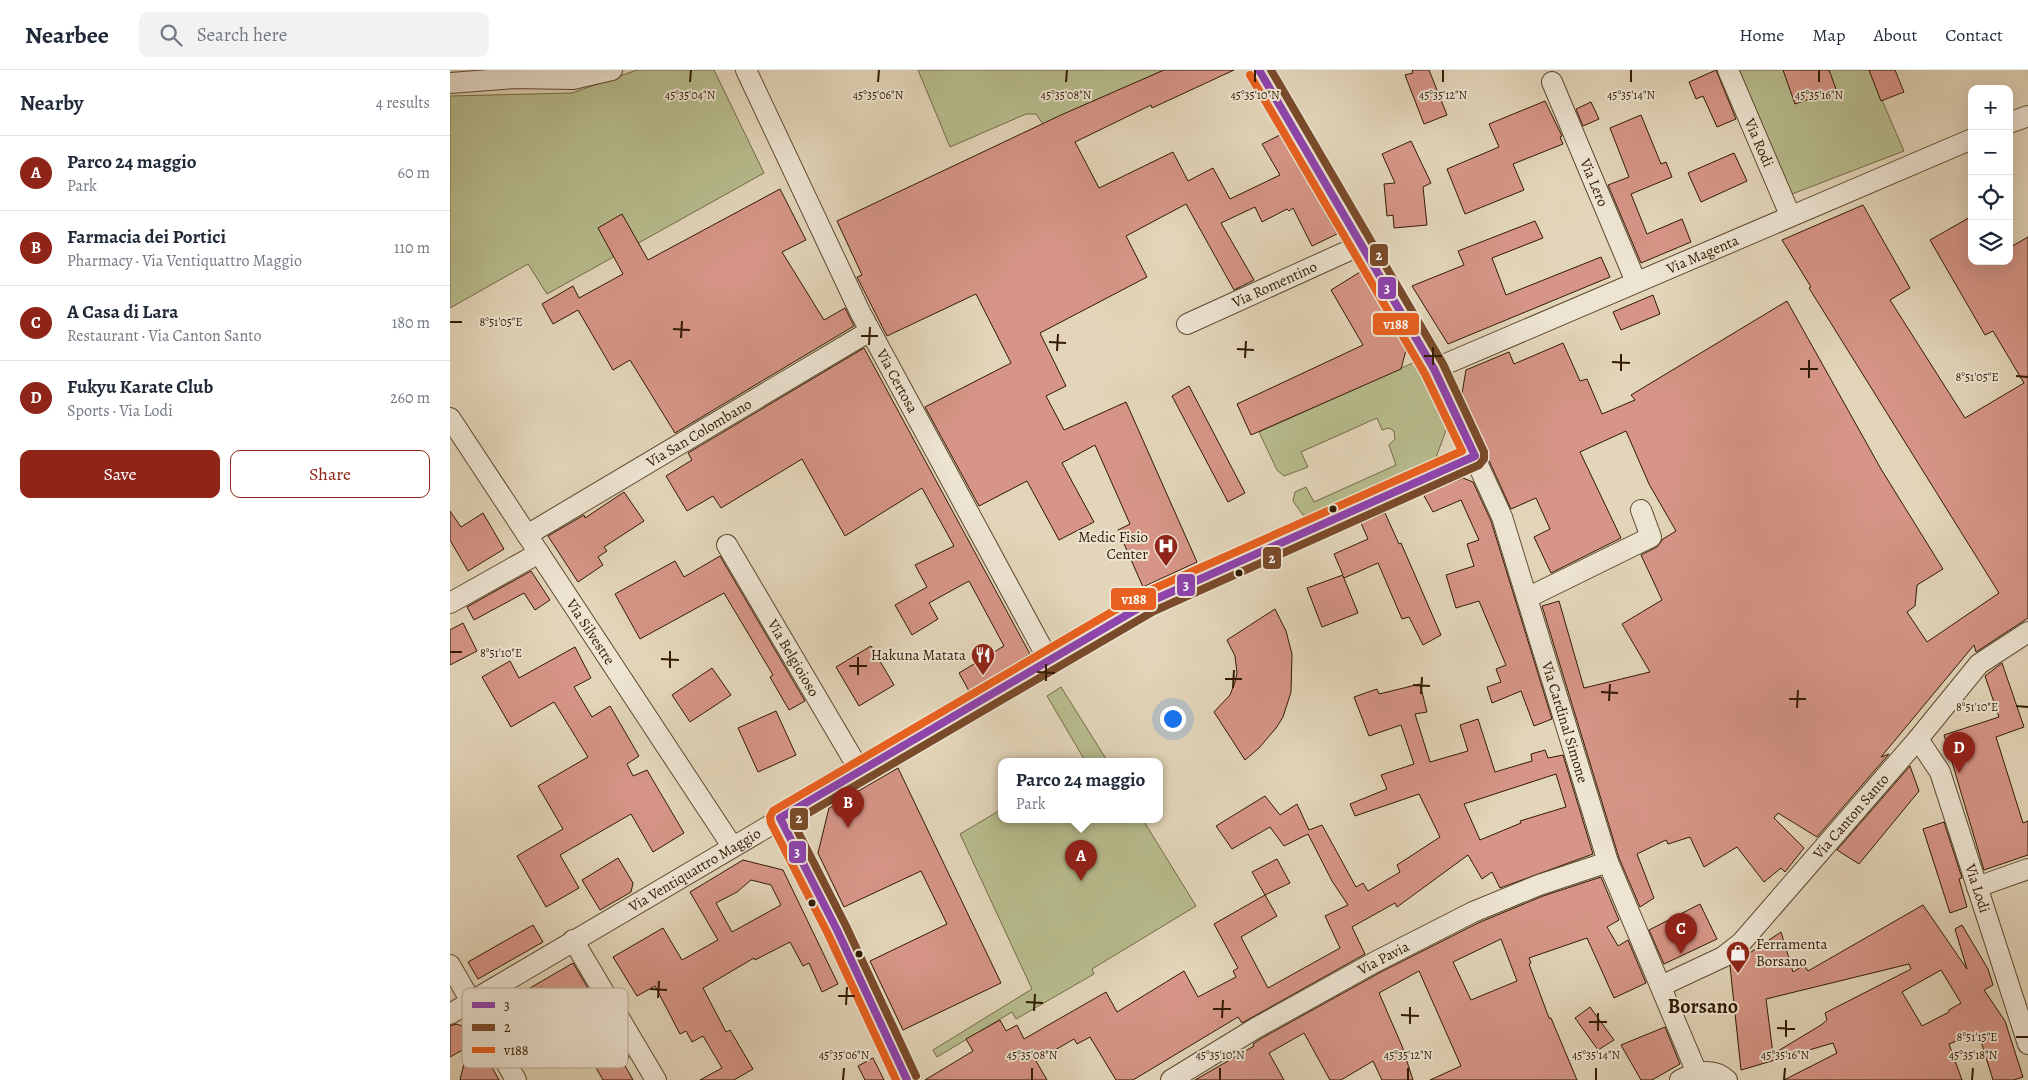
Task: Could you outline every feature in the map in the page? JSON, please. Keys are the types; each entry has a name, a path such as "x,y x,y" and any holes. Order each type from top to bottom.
{"street":[{"path":"450,83 515,78 573,79 612,70"},
{"name":"Via Certosa","path":"746,70 870,331 1048,659"},
{"name":"Via Cardinal Simone","path":"1260,70 1434,369 1502,517 1608,862 1661,986 1689,1076"},
{"name":"Via Rodi","path":"1728,70 1790,216"},
{"name":"Via Lero","path":"1552,82 1636,282"},
{"path":"2013,122 2028,116"},
{"name":"Via Magenta","path":"1434,369 1968,141"},
{"name":"Via Romentino","path":"1187,324 1361,245"},
{"name":"Via San Colombano","path":"527,535 870,331"},
{"name":"Via Silvestre","path":"450,418 732,846"},
{"name":"Via Ventiquattro Maggio","path":"494,988 1048,659 1149,602 1475,456"},
{"path":"1528,598 1651,537 1641,510"},
{"name":"Via Belgioioso","path":"727,545 860,771"},
{"path":"450,602 539,553"},
{"name":"Via Canton Santo","path":"1661,986 1723,957 1741,944 1979,664 2028,632"},
{"name":"Via Lodi","path":"1918,738 1940,772 2028,1044"},
{"path":"780,818 836,930 907,1080"},
{"name":"Via Pavia","path":"1171,1080 1256,1028 1367,966 1473,912 1539,885 1608,862"},
{"path":"1977,887 2028,869"},
{"path":"573,940 601,988"},
{"path":"450,965 463,988"},
{"name":"Via Ventiquattro Maggio","path":"450,1014 462,1007"},
{"path":"628,1033 656,1080"},
{"path":"509,1068 516,1080"},
{"path":"1689,1076 1715,1072 1727,1080"}],"green space":[{"path":"637,70 714,70 764,173 547,294 528,264 450,308 450,96 572,93"},
{"path":"918,70 1164,70 1043,124 1036,114 1026,114 950,147"},
{"path":"1738,70 1869,70 1904,151 1792,194"},
{"path":"1415,362 1448,425 1435,460 1314,516 1303,515 1293,501 1295,492 1306,487 1314,502 1396,465 1389,445 1395,439 1394,431 1389,428 1382,430 1377,418 1301,452 1308,467 1284,476 1277,470 1259,432"},
{"path":"1061,687 1105,758 1083,758 1047,696"},
{"path":"998,811 998,823 1145,823 1196,906 1092,969 1094,974 1016,1019 1012,1012 937,1057 933,1050 1032,989 960,834"}],"building":[{"path":"1164,70 1234,70 1152,108 1151,105 1075,142 1099,188 1173,152 1188,181 1213,168 1230,199 1280,175 1262,144 1280,135 1337,234 1312,246 1293,208 1289,211 1287,209 1262,222 1255,207 1221,223 1254,280 1234,290 1186,204 1126,236 1147,277 1040,333 1066,386 1046,396 1064,430 1126,402 1197,562 1143,587 1118,530 1130,524 1095,445 1062,463 1094,522 1059,540 1027,481 979,506 925,407 1011,363 976,294 887,336 857,277 862,275 837,221 1061,115"},
{"path":"1412,70 1429,70 1447,115 1424,124 1405,75 1413,73"},
{"path":"1716,70 1736,119 1717,127 1703,96 1696,99 1689,82"},
{"path":"1783,70 1829,70 1836,89 1795,104"},
{"path":"1869,70 1895,70 1904,92 1881,101"},
{"path":"1545,101 1562,136 1560,137 1563,144 1513,164 1524,190 1465,214 1447,169 1499,147 1489,124"},
{"path":"1591,102 1599,119 1583,126 1576,109"},
{"path":"1641,115 1661,164 1666,162 1672,177 1631,194 1647,234 1682,219 1691,242 1641,263 1608,185 1629,177 1610,128"},
{"path":"1411,141 1431,183 1423,187 1427,225 1394,228 1393,215 1387,216 1384,184 1395,183 1382,154"},
{"path":"1734,153 1747,181 1701,202 1688,173"},
{"path":"780,189 806,240 782,252 824,320 845,308 854,326 675,433 630,360 613,370 578,310 553,324 542,304 573,286 579,298 623,274 598,228 622,214 648,260"},
{"path":"1863,205 1910,288 1890,300 1965,418 2024,383 1993,331 1985,335 1930,240 1968,218 1968,265 2013,265 2013,246 2028,237 2028,618 1976,652 1974,645 1881,757 1889,754 1817,837 1778,813 1774,818 1804,848 1785,872 1781,868 1764,882 1737,847 1704,867 1690,837 1668,844 1666,840 1637,854 1654,898 1640,907 1619,858 1542,606 1559,601 1584,688 1650,672 1622,624 1662,600 1641,555 1657,547 1663,539 1676,531 1649,484 1626,431 1580,452 1621,538 1551,573 1534,537 1550,529 1536,498 1511,509 1461,399 1466,370 1509,352 1514,364 1563,343 1580,381 1587,379 1602,414 1635,400 1631,395 1787,301 1881,469 1943,569 1917,585 1915,606 1907,612 1927,642 1999,593 1809,288 1811,287 1782,240"},
{"path":"1535,221 1543,238 1492,258 1506,295 1601,257 1610,277 1448,344 1412,286 1464,265 1458,251"},
{"path":"1360,272 1406,350 1401,369 1251,435 1237,404 1363,345 1331,290"},
{"path":"1653,295 1660,314 1621,330 1613,312"},
{"path":"864,348 1030,654 969,691 959,673 1004,646 969,581 929,603 938,619 912,635 895,605 927,587 915,565 954,546 922,488 845,536 802,459 721,508 713,496 687,511 666,476 692,460 688,453"},
{"path":"1189,386 1245,493 1228,502 1172,396"},
{"path":"1463,478 1473,482 1491,521 1552,719 1534,726 1521,691 1492,703 1487,687 1501,682 1496,669 1506,665 1479,601 1456,608 1446,575 1474,566 1467,544 1479,540 1461,500 1433,512 1423,494"},
{"path":"624,492 644,521 604,547 607,551 598,557 603,565 578,582 548,536 584,515 585,518"},
{"path":"450,511 461,527 483,513 504,549 468,571 450,540"},
{"path":"1385,513 1399,544 1401,543 1441,635 1423,645 1409,617 1402,619 1378,563 1344,578 1343,576 1358,613 1322,627 1307,588 1343,575 1334,554 1368,539 1361,523"},
{"path":"720,556 805,701 789,710 770,677 773,675 724,593 640,639 615,594 675,561 684,577"},
{"path":"531,571 550,600 535,610 524,593 474,620 467,607"},
{"path":"1275,609 1286,631 1292,654 1291,692 1283,717 1276,728 1259,748 1245,760 1214,712 1230,695 1237,673 1235,656 1227,640"},
{"path":"463,623 477,651 450,665 450,630"},
{"path":"871,646 894,685 859,706 836,667"},
{"path":"575,647 591,678 574,687 592,717 610,706 639,756 627,764 633,776 647,770 684,833 653,852 631,814 560,855 579,888 546,907 517,856 563,829 538,786 588,757 554,702 511,727 482,677 510,661 519,678"},
{"path":"2002,663 2024,727 1996,737 2023,823 2028,821 2028,855 1984,870 1944,735 1999,717 1985,676"},
{"path":"712,668 731,695 690,722 672,695"},
{"path":"1420,684 1427,712 1415,714 1430,762 1468,751 1460,725 1478,719 1495,772 1532,761 1531,754 1545,750 1548,758 1563,755 1593,854 1500,888 1492,872 1482,879 1468,855 1397,907 1395,903 1352,927 1365,954 1242,1023 1238,1017 1133,1080 1116,1080 1090,1037 1077,1044 1074,1039 1036,1061 1047,1080 925,1080 973,1051 966,1039 1000,1020 1006,1031 1017,1025 1024,1039 1106,992 1117,1012 1184,971 1198,997 1236,977 1233,971 1238,968 1214,924 1265,895 1277,916 1241,937 1268,988 1340,948 1325,916 1348,905 1332,881 1308,834 1284,846 1270,827 1232,849 1216,826 1265,796 1280,815 1297,804 1309,830 1322,825 1356,887 1363,883 1368,891 1400,872 1397,865 1440,837 1419,794 1355,816 1350,804 1387,789 1381,775 1414,764 1401,725 1369,736 1354,697 1377,689 1379,694","holes":["1556,774 1566,807 1520,821 1521,823 1480,840 1464,804"]},
{"path":"776,711 796,755 758,772 738,728"},
{"path":"1910,766 1919,791 1859,864 1837,850"},
{"path":"898,768 1001,983 903,1030 870,961 947,924 921,871 844,907 818,853 829,808"},
{"path":"1944,822 1962,878 1959,879 1967,907 1950,913 1923,829"},
{"path":"618,858 633,883 631,892 600,910 582,880"},
{"path":"1277,859 1290,883 1265,895 1252,872"},
{"path":"743,860 783,870 838,984 822,992 809,963 803,966 790,942 755,960 754,958 703,988 726,1032 730,1030 753,1069 734,1080 700,1080 722,1068 703,1036 692,1042 686,1031 680,1034 655,986 637,996 613,957 663,928 682,960 718,940 690,892","holes":["751,880 771,885 781,905 732,932 716,903 737,892"]},
{"path":"1601,877 1619,920 1607,927 1618,946 1628,940 1646,983 1614,998 1587,938 1529,958 1531,963 1529,964 1549,1018 1551,1018 1577,1080 1430,1080 1461,1066 1419,971 1379,993 1402,1046 1413,1080 1382,1080 1373,1061 1341,1080 1330,1080 1304,1033 1269,1053 1284,1080 1195,1080 1254,1046 1253,1044 1262,1038 1381,972 1478,923 1543,896","holes":["1501,939 1517,981 1471,1000 1453,962"]},
{"path":"1700,904 1717,939 1664,964 1649,930"},
{"path":"1923,905 1967,969 1955,929 1962,925 1988,969 1993,985 1984,990 2005,1021 2023,1077 2014,1080 1993,1080 1978,1032 1949,1044 1962,1080 1784,1080 1837,1053 1833,1043 1741,1070 1730,966 1781,932 1793,972 1804,965 1808,971","holes":["1909,964 1911,969 1825,1013 1827,1020 1821,1025 1773,1054 1766,999","1941,970 1961,1003 1949,1010 1949,1012 1922,1026 1902,992"]},
{"path":"533,925 543,942 478,979 468,962"},
{"path":"573,963 588,988 530,988"},
{"path":"1590,1007 1614,1040 1598,1050 1575,1018"},
{"path":"456,1024 462,1026 462,1050 450,1057 450,1026"},
{"path":"1665,1027 1680,1064 1652,1080 1641,1080 1621,1045"},
{"path":"873,1058 884,1080 865,1080 858,1066"},
{"path":"463,1068 492,1068 499,1080 460,1080"},
{"path":"596,1068 626,1068 633,1080 603,1080"}],"transit line":[{"name":"3","path":"907,1080 837,930 780,818 1149,602 1475,456 1434,369 1259,70"},
{"name":"2","path":"916,1076 846,926 793,822 1154,611 1479,465 1484,459 1484,452 1443,364 1271,70"},
{"name":"v188","path":"896,1080 828,934 771,823 770,817 773,811 1144,593 1462,451 1425,374 1250,75"}],"place":[{"name":"Medic Fisio Center","path":"1166,567"},
{"name":"Hakuna Matata","path":"983,676"},
{"name":"Fukyu Karate Club","path":"1959,773"},
{"name":"Farmacia dei Portici","path":"848,828"},
{"name":"Parco 24 maggio","path":"1081,881"},
{"name":"A Casa di Lara","path":"1681,954"},
{"name":"Ferramenta Borsano","path":"1738,974"}],"district":[{"name":"Borsano","path":"1703,1006"}]}
